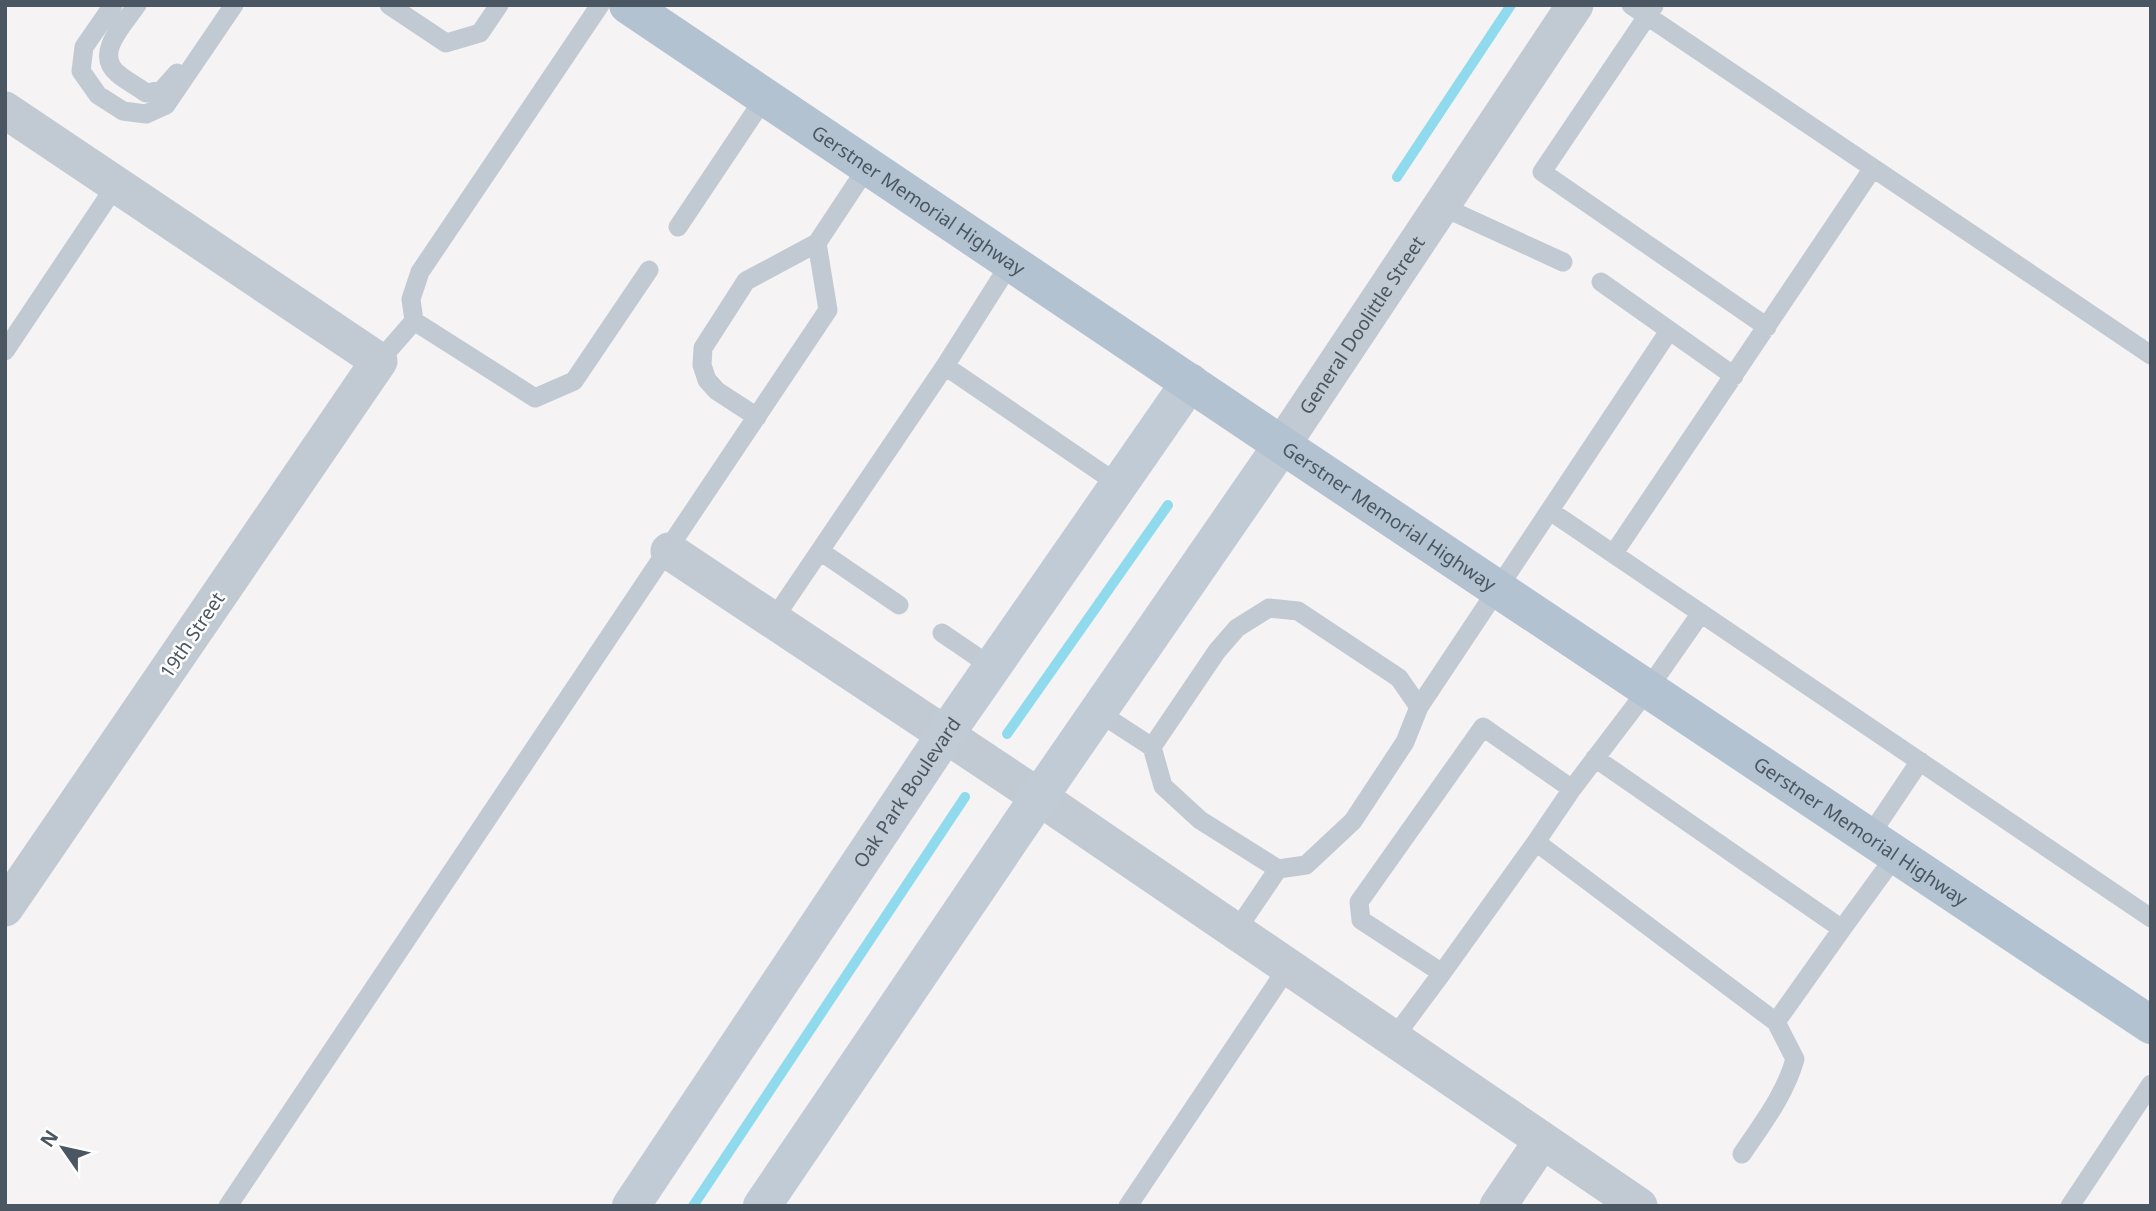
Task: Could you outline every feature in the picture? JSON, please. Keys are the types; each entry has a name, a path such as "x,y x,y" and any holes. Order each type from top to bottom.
{"main road":[{"name":"Gerstner Memorial Highway","path":"628,5 2151,1025"}],"street":[{"name":"General Doolittle Street","path":"1282,445 1575,5"},
{"path":"5,110 379,361"},
{"name":"19th Street","path":"5,908 379,361"},
{"name":"Oak Park Boulevard","path":"631,1206 945,735 1190,382"},
{"path":"762,1206 1282,445"},
{"path":"669,551 1039,797 1639,1206"},
{"path":"1498,1206 1542,1141"}],"lane":[{"path":"113,5 84,47 81,71 98,94 123,111 146,114 166,105 234,5"},
{"path":"137,5 109,48 108,60 115,72 146,93 162,90 171,81 222,5"},
{"path":"389,5 446,43 480,33 499,5"},
{"path":"379,361 414,321 411,299 420,272 600,5"},
{"path":"1767,327 1542,172 1644,9 1873,169 2151,355"},
{"path":"678,226 765,97"},
{"path":"757,417 717,391 707,380 702,365 703,348 746,281 817,243 868,166"},
{"path":"1614,553 1873,169"},
{"path":"5,351 116,185"},
{"path":"1441,206 1563,262"},
{"path":"228,1206 828,310 817,243"},
{"path":"773,620 946,366 1011,262"},
{"path":"414,321 535,398 574,381 649,270"},
{"path":"1601,282 1734,376"},
{"path":"1098,712 1152,747 1163,786 1200,820 1278,869 1306,865 1353,821 1405,742 1419,707 1669,331"},
{"path":"946,366 1118,484"},
{"path":"1550,511 2151,918"},
{"path":"820,551 899,605"},
{"path":"1152,747 1217,651 1237,628 1269,608 1298,611 1399,678 1419,707"},
{"path":"1394,1039 1701,612"},
{"path":"942,633 992,667"},
{"path":"1442,973 1361,920 1359,902 1483,727 1572,789"},
{"path":"1595,758 1842,929"},
{"path":"1776,1022 1842,929 1920,761"},
{"path":"1536,842 1776,1022 1795,1059 1780,1096 1742,1154"},
{"path":"1236,932 1278,869"},
{"path":"1128,1206 1288,967"},
{"path":"2070,1206 2151,1084"}],"waterway":[{"path":"1397,177 1511,5"},
{"path":"1007,734 1168,505"},
{"path":"693,1206 965,797"}]}
